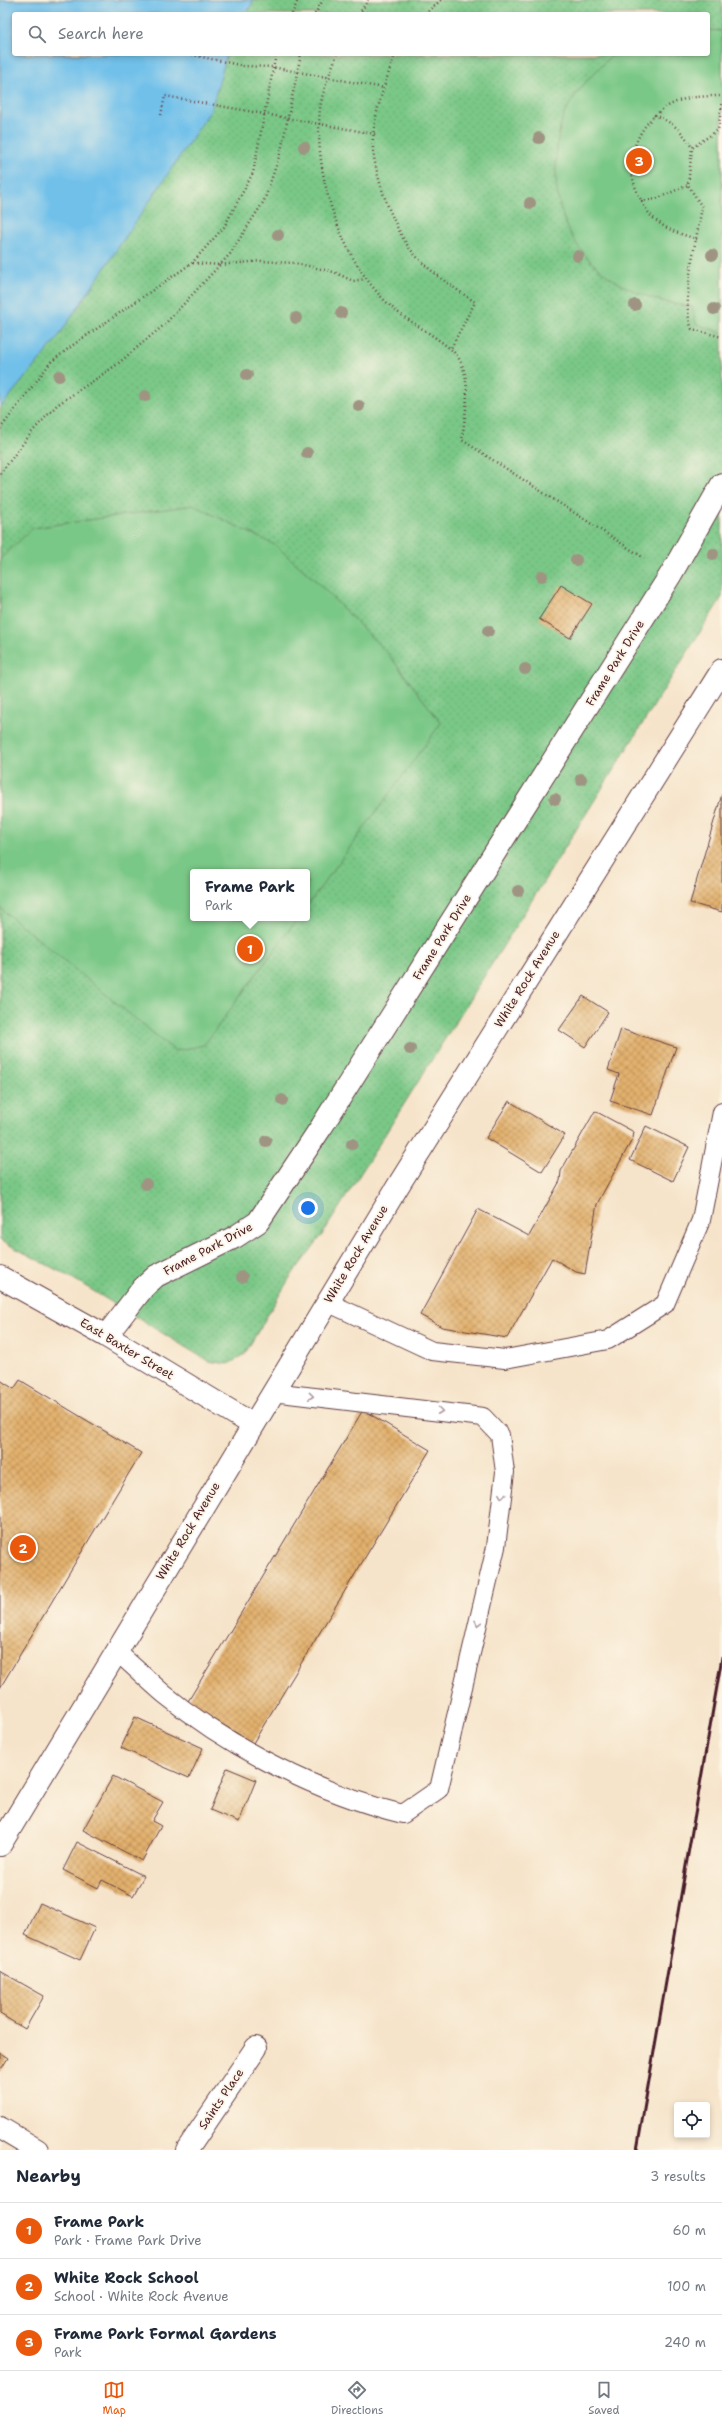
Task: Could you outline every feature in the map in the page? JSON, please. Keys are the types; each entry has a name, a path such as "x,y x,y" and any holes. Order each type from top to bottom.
{"street":[{"name":"Frame Park Drive","path":"106,1336 143,1288 156,1276 235,1237 258,1222 326,1119 667,581 722,484"},
{"name":"White Rock Avenue","path":"0,1845 252,1424 401,1181 722,670"},
{"name":"East Baxter Street","path":"1,1279 106,1336 252,1424"},
{"name":"Saints Place","path":"187,2150 256,2048"},
{"path":"0,2128 37,2150"}],"lane":[{"path":"327,1302 432,1351 505,1358 608,1340 665,1304 701,1220 722,1112"},
{"path":"116,1651 164,1694 221,1734 283,1769 356,1801 403,1814 439,1789 496,1547 505,1472 500,1435 483,1417 272,1392"}],"path":[{"path":"293,12 298,0"},
{"path":"316,12 323,0"},
{"path":"360,12 368,0"},
{"path":"427,12 441,0"},
{"path":"197,56 244,66 272,67 384,88"},
{"path":"0,429 51,362 73,344 192,263 224,227 253,173 272,67 275,56"},
{"path":"0,474 31,434 57,405 115,366 164,326 230,254 264,201 281,151 301,56"},
{"path":"336,56 320,108 320,142 328,197 341,233 365,279 395,310 457,355 467,377 462,440 644,558"},
{"path":"394,56 378,105 373,148 385,200 408,246 439,277 475,302 450,350"},
{"path":"161,115 165,96 213,103 263,115 375,134"},
{"path":"697,239 677,232 657,222 641,201 633,180 632,155 640,132 654,115 674,102 702,96 722,96"},
{"path":"692,148 718,130 722,104"},
{"path":"654,115 669,121 686,135 692,148 688,185 702,207 688,291 687,319 692,329 722,337"},
{"path":"641,201 656,199 688,185"},
{"path":"192,263 219,265 261,261 295,263 334,272 353,281 365,279"}],"green space":[{"path":"0,0 722,0 722,597 322,1235 289,1279 244,1355 228,1364 208,1361 72,1278 0,1240"},
{"path":"710,30 722,31 722,333 696,324 692,307 663,301 636,292 613,279 592,263 576,243 564,220 557,193 556,162 558,135 564,115 571,102 611,56 710,56"},
{"path":"193,505 275,545 316,581 389,655 441,723 310,902 310,869 190,869 190,921 296,921 204,1045 175,1051 0,908 0,559 33,528"}],"water":[{"path":"0,0 254,0 247,12 12,12 12,56 226,56 211,110 56,340 0,408"}],"building":[{"path":"561,585 592,604 570,638 539,619"},
{"path":"722,794 722,912 690,903"},
{"path":"583,996 608,1012 585,1047 559,1030"},
{"path":"621,1029 676,1047 653,1115 610,1101 619,1074 608,1070"},
{"path":"509,1101 565,1135 542,1172 486,1138"},
{"path":"595,1111 634,1132 633,1138 597,1204 585,1274 576,1272 552,1258 507,1338 442,1327 420,1315 478,1209 529,1236 560,1181 561,1171"},
{"path":"646,1126 689,1147 673,1181 630,1160"},
{"path":"0,1380 14,1389 20,1380 141,1453 0,1688"},
{"path":"363,1410 430,1450 253,1743 187,1703"},
{"path":"135,1717 203,1748 189,1778 121,1748"},
{"path":"227,1768 256,1780 239,1822 210,1810"},
{"path":"113,1776 163,1802 152,1821 161,1826 142,1861 83,1830"},
{"path":"77,1842 144,1876 133,1896 102,1880 98,1888 63,1870"},
{"path":"40,1903 95,1928 80,1960 25,1935"},
{"path":"0,1971 44,1996 25,2029 0,2014"},
{"path":"0,2053 8,2058 0,2071"}],"railway":[{"path":"637,2150 722,1657"}],"place":[{"name":"Frame Park Formal Gardens","path":"639,161"},
{"name":"Frame Park","path":"250,949"},
{"name":"White Rock School","path":"23,1548"}]}
